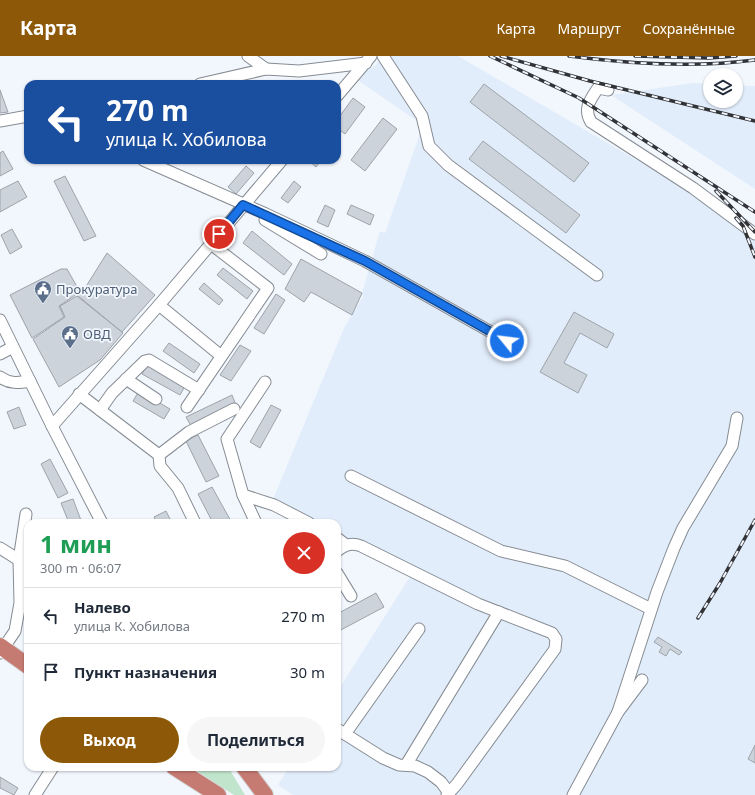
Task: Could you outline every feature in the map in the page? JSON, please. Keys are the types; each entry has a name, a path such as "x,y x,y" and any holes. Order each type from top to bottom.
{"highway":[{"path":"1,649 24,663"},
{"path":"180,771 218,795"},
{"path":"247,771 265,795"}],"street":[{"path":"248,56 266,69"},
{"path":"383,56 422,116 429,146 448,165 597,275"},
{"path":"218,80 266,69 300,72 368,59"},
{"path":"341,91 368,59"},
{"path":"608,90 598,88 591,98 586,110 591,122 693,188 755,234"},
{"path":"0,121 24,117"},
{"path":"152,164 266,214 365,261 507,341"},
{"path":"52,426 159,305 279,164"},
{"path":"254,210 269,223 321,254"},
{"path":"187,407 220,355 268,288 211,244"},
{"path":"159,305 220,355"},
{"path":"0,320 100,519"},
{"path":"0,354 13,347"},
{"path":"100,410 112,393 141,363 149,360 199,390"},
{"path":"0,377 7,382 16,384 30,381"},
{"path":"126,379 156,399"},
{"path":"254,519 243,495 227,439 264,382"},
{"path":"79,394 160,455"},
{"path":"160,455 189,432 234,409"},
{"path":"618,712 651,609 683,528 732,446 737,418"},
{"path":"160,455 160,466 178,488 193,519"},
{"path":"351,476 501,551 565,566 651,609"},
{"path":"243,495 274,505 301,519"},
{"path":"25,519 26,514"},
{"path":"1,649 15,631 20,603 19,560 24,527"},
{"path":"341,545 355,543 478,604 552,634 556,639 555,649 448,794 441,782 428,772 415,766 399,765 384,758 341,732 419,629"},
{"path":"0,548 19,560"},
{"path":"341,580 351,596"},
{"path":"406,765 499,612"},
{"path":"573,795 618,712 642,680"},
{"path":"35,795 50,771"}],"shaded area":[{"path":"383,56 458,56 695,194 755,238 755,795 293,795 278,785 287,771 341,771 341,686 411,575 341,539 341,519 301,519 271,504 344,328 363,296 362,293 380,231 385,233 423,125 353,77 375,66"},
{"path":"693,83 703,84 703,108 743,108 743,85 755,86 755,189 611,95"}],"green space":[{"path":"197,771 230,771 245,795 234,795"}],"building":[{"path":"484,84 589,163 574,182 470,102"},
{"path":"0,90 8,112 0,113"},
{"path":"353,98 365,107 345,134 341,131 341,114"},
{"path":"383,118 397,129 365,171 351,160"},
{"path":"483,141 580,215 566,233 469,159"},
{"path":"3,151 13,169 0,176 0,153"},
{"path":"246,166 254,173 236,194 228,187"},
{"path":"65,176 96,236 84,241 54,181"},
{"path":"18,181 27,197 0,212 0,190"},
{"path":"294,181 301,187 288,203 281,198"},
{"path":"325,205 335,210 328,227 317,222"},
{"path":"351,205 374,215 370,225 347,214"},
{"path":"12,229 22,247 10,254 1,235"},
{"path":"252,231 292,264 284,275 243,243"},
{"path":"107,253 155,295 122,332 78,296 85,288"},
{"path":"301,259 362,293 352,315 311,292 304,302 285,289"},
{"path":"223,268 253,291 247,299 217,275"},
{"path":"61,269 67,269 80,292 59,306 64,317 32,338 10,295"},
{"path":"204,283 223,300 219,305 199,289"},
{"path":"276,294 285,300 264,334 254,328"},
{"path":"77,296 123,333 100,360 59,387 33,339 65,317 60,306"},
{"path":"574,312 614,334 607,348 580,333 564,363 587,375 578,393 540,372"},
{"path":"169,343 200,364 194,373 163,351"},
{"path":"240,345 251,351 231,381 220,375"},
{"path":"147,365 185,386 180,395 142,374"},
{"path":"139,391 170,409 164,419 133,401"},
{"path":"232,395 236,405 191,426 186,417"},
{"path":"271,405 281,410 260,448 250,442"},
{"path":"19,407 26,425 14,429 7,412"},
{"path":"198,435 219,476 206,482 186,441"},
{"path":"50,459 68,493 58,498 41,464"},
{"path":"212,487 230,519 211,519 198,494"},
{"path":"73,499 80,519 67,519 61,503"},
{"path":"166,511 170,519 155,519 154,517"},
{"path":"376,593 384,607 341,630 341,612"},
{"path":"658,637 682,652 679,655 670,649 666,656 659,652 662,647 654,642"},
{"path":"755,745 755,763 748,759"},
{"path":"0,777 18,788 14,795 0,788"}],"railway":[{"path":"490,56 579,98 755,212"},
{"path":"501,56 590,81 755,121"},
{"path":"569,56 662,64 708,64 755,60"},
{"path":"635,56 709,58 736,56"},
{"path":"716,191 755,232"},
{"path":"736,218 743,226 755,257"},
{"path":"698,618 720,583 755,520"}],"place":[{"name":"Прокуратура","path":"43,304"},
{"name":"ОВД","path":"70,349"}],"route":[{"path":"219,234 243,205 266,214 365,261 507,341"}]}
